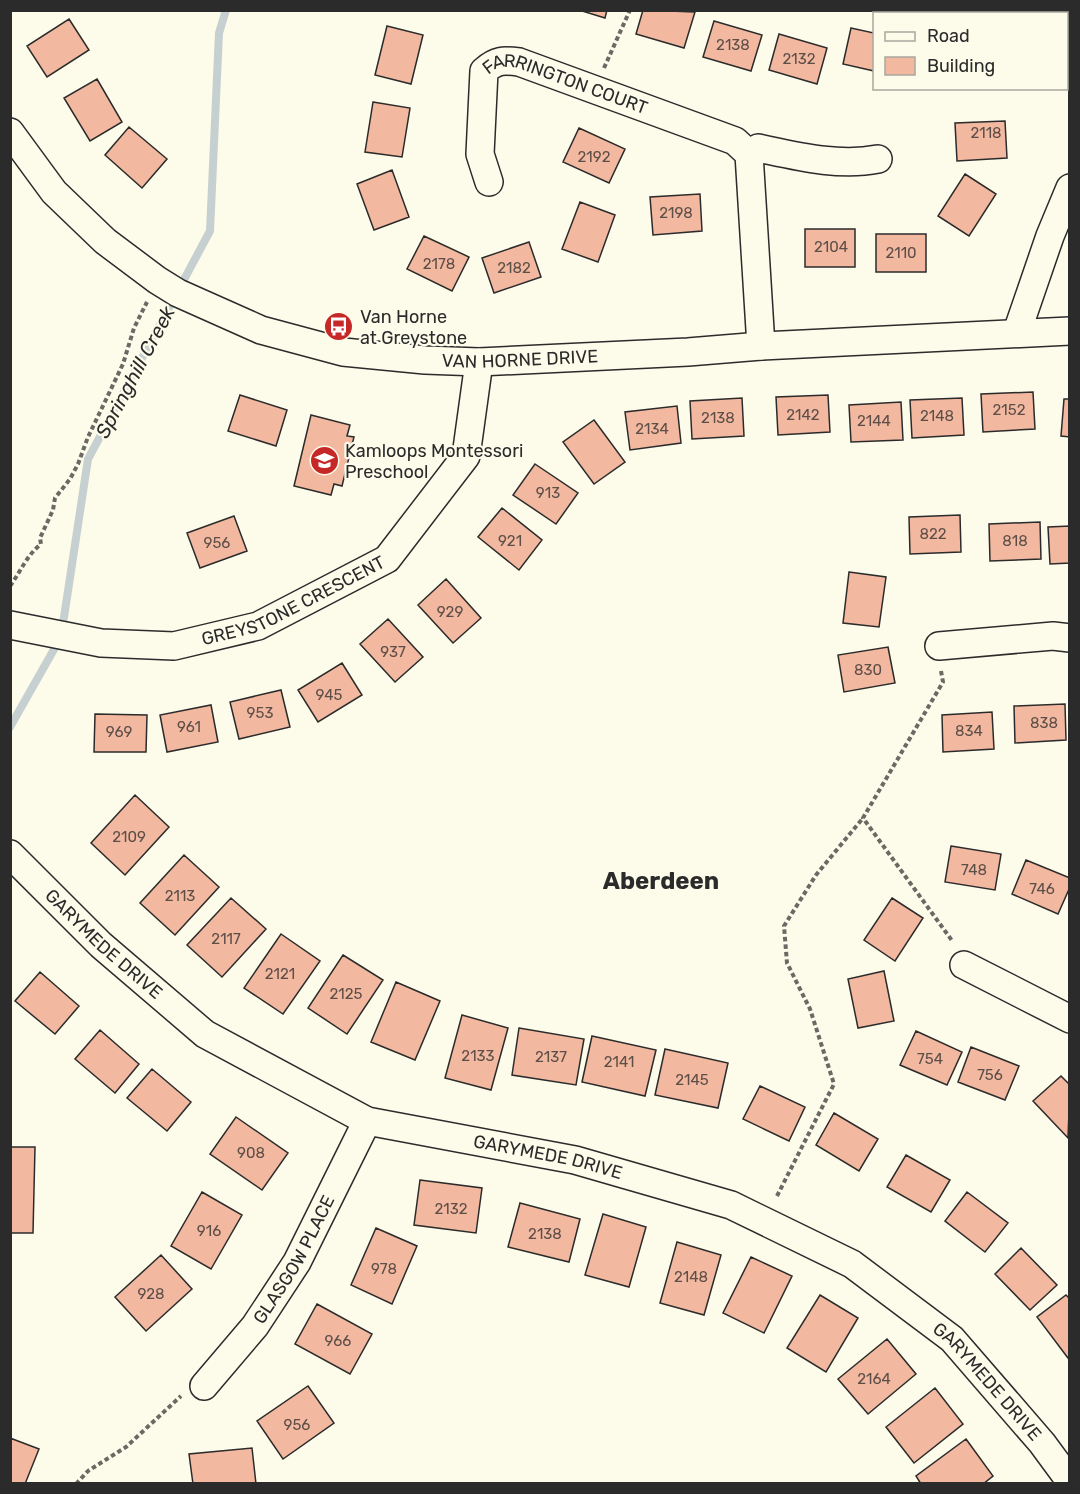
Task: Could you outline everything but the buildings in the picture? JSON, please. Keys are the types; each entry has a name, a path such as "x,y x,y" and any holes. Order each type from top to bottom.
{"street":[{"name":"FARRINGTON COURT","path":"489,182 480,154 484,71 493,63 502,60 519,62 735,141 748,154"},
{"name":"VAN HORNE DRIVE","path":"10,132 54,192 105,242 157,280 178,293 261,330 343,352 425,360 479,362 1070,331"},
{"path":"761,346 748,154 758,148 813,159 869,161 878,159"},
{"path":"1017,332 1050,236 1070,188"},
{"name":"GREYSTONE CRESCENT","path":"10,625 101,644 174,646 258,626 387,559 466,456 479,362"},
{"path":"939,646 1053,636 1070,638"},
{"name":"GARYMEDE DRIVE","path":"10,855 101,945 205,1034 368,1121 575,1160 731,1204 852,1264 952,1339 1042,1443 1070,1480"},
{"path":"964,965 1070,1019"},
{"name":"GLASGOW PLACE","path":"195,1389 255,1326 297,1262 368,1121"}],"path":[{"path":"601,74 630,10"},
{"path":"10,586 21,572 30,552 42,544 40,538 53,510 55,498 78,464 88,437 123,364 134,328 148,301"},
{"path":"777,1196 834,1084 810,1009 787,963 784,926 816,875 863,818 943,682 939,646"},
{"path":"863,818 952,939 964,965"},
{"path":"76,1484 88,1471 126,1447 195,1389"}],"waterway":[{"name":"Springhill Creek","path":"10,727 61,637 88,459 210,231 219,33 226,10"}],"place":[{"name":"Van Horne at Greystone","path":"339,327"},
{"name":"Kamloops Montessori Preschool","path":"324,461"}],"district":[{"name":"Aberdeen","path":"661,881"}]}
